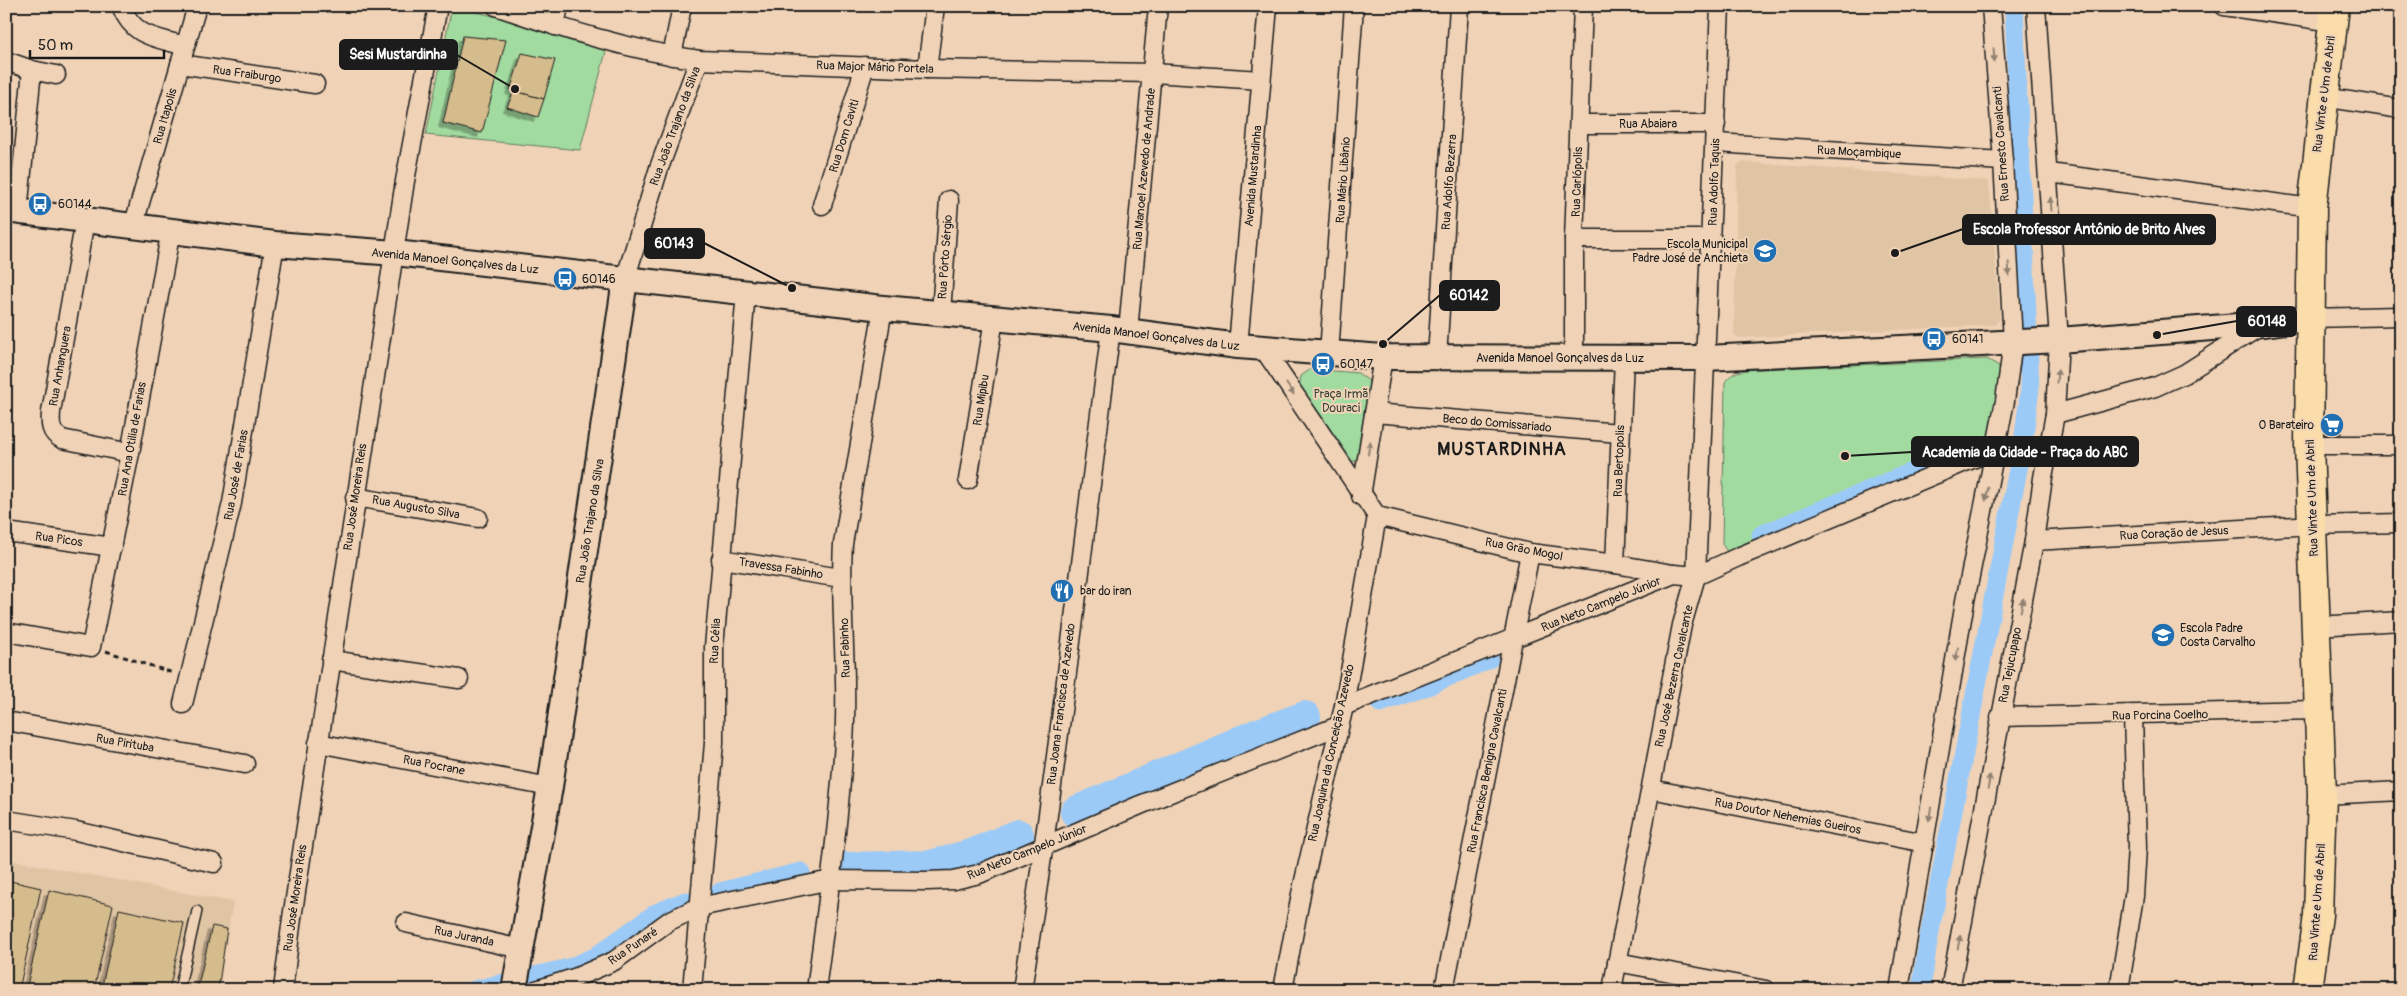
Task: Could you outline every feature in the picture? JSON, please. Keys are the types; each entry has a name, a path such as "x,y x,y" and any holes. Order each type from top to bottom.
{"main road":[{"name":"Rua Vinte e Um de Abril","path":"2308,990 2318,915 2322,795 2309,445 2312,208 2323,97 2334,14"},
{"name":"Avenida Manoel Gonçalves da Luz","path":"12,211 274,244 395,253 883,308 1120,330 1238,346 1383,357 1706,358 2055,340 2263,324 2310,318"},
{"name":"Rua João Trajano da Silva","path":"517,970 550,788 625,280"}],"street":[{"path":"121,6 125,17 133,28 143,34 185,46"},
{"name":"Rua Itapolis","path":"133,227 197,6"},
{"name":"Rua José Moreira Reis","path":"283,990 355,497 405,181 438,6"},
{"name":"Rua Major Mário Portela","path":"496,6 554,26 672,56 699,60 927,69 1153,73 1261,80"},
{"path":"554,26 559,6"},
{"path":"672,56 682,6"},
{"path":"927,69 935,6"},
{"name":"Rua Manoel Azevedo de Andrade","path":"1120,330 1153,73 1158,6"},
{"name":"Avenida Mustardinha","path":"1238,346 1268,6"},
{"name":"Rua Mário Libânio","path":"1329,353 1354,6"},
{"name":"Rua Adolfo Bezerra","path":"1437,358 1459,6"},
{"name":"Rua Carlópolis","path":"1574,358 1574,239 1582,6"},
{"name":"Rua Adolfo Taquis","path":"1706,358 1720,6"},
{"name":"Rua Ernesto Cavalcanti","path":"1991,6 2016,342"},
{"path":"2036,6 2049,173 2055,340"},
{"path":"2224,6 2334,14"},
{"name":"Rua João Trajano da Silva","path":"625,280 658,168 699,60"},
{"path":"6,61 32,70 56,75"},
{"name":"Rua Fraiburgo","path":"180,64 315,84"},
{"name":"Rua Dom Caviti","path":"822,205 865,66"},
{"path":"12,211 32,70"},
{"path":"2323,97 2401,109"},
{"name":"Rua Abaiara","path":"1579,124 1716,124"},
{"name":"Rua Moçambique","path":"1716,143 2003,161"},
{"path":"2049,173 2312,208"},
{"name":"Rua Pôrto Sérgio","path":"941,313 949,200"},
{"name":"Rua Anhanguera","path":"85,220 51,412 51,428 62,439 130,453"},
{"name":"Rua Ana Otilia de Farias","path":"91,646 112,547 171,230"},
{"path":"1574,239 1712,239"},
{"name":"Rua José de Farias","path":"183,704 232,503 274,244"},
{"name":"Rua Célia","path":"692,990 714,743 714,647 746,293"},
{"name":"Rua Fabinho","path":"816,990 830,880 844,741 846,674 841,578 843,544 883,308"},
{"path":"2310,318 2401,316"},
{"name":"Rua Mipibu","path":"968,480 994,319"},
{"path":"2054,414 2156,387 2184,374 2263,324"},
{"name":"Rua Joana Francisca de Azevedo","path":"1022,990 1044,846 1054,759 1120,330"},
{"name":"Rua Tejucupapo","path":"1950,990 2034,541 2042,478 2054,414 2055,340"},
{"path":"1899,990 1965,601 2016,342"},
{"path":"1263,348 1361,496 1377,516"},
{"path":"1361,496 1383,357"},
{"name":"Rua José Bezerra Cavalcante","path":"1612,990 1682,625 1696,576 1706,358"},
{"name":"Rua Bertopolis","path":"1615,564 1624,359"},
{"name":"Beco do Comissariado","path":"1374,413 1620,433"},
{"path":"2309,445 2401,444"},
{"name":"Rua Neto Campelo Júnior","path":"1344,706 1674,574 1696,576 1977,457 1996,446"},
{"name":"Rua Augusto Silva","path":"355,497 478,518"},
{"name":"Rua Grão Mogol","path":"1377,516 1530,553 1674,574"},
{"name":"Rua Joaquina da Conceição Azevedo","path":"1282,990 1300,894 1344,706 1377,516"},
{"name":"Rua Coração de Jesus","path":"2034,541 2313,525 2401,523"},
{"name":"Rua Picos","path":"6,532 112,547"},
{"name":"Rua Francisca Benigna Cavalcanti","path":"1444,990 1530,553"},
{"name":"Travessa Fabinho","path":"721,559 841,578"},
{"path":"2317,626 2401,621"},
{"path":"6,632 91,646"},
{"path":"330,660 459,678"},
{"name":"Rua Porcina Coelho","path":"2000,717 2133,716 2319,710"},
{"path":"2119,990 2134,896 2137,847 2133,716"},
{"name":"Rua Pirituba","path":"6,721 244,764"},
{"name":"Rua Neto Campelo Júnior","path":"699,907 830,880 954,880 979,874 1338,726"},
{"name":"Rua Pocrane","path":"318,743 550,788"},
{"name":"Rua Doutor Nehemias Gueiros","path":"1651,789 1925,844"},
{"path":"2322,795 2401,791"},
{"path":"6,820 76,831 214,863"},
{"name":"Rua Punaré","path":"536,990 577,977 614,961 669,921 699,907"},
{"name":"Rua Juranda","path":"406,924 517,970"},
{"path":"1617,962 1766,990"}],"lane":[{"path":"179,990 197,911"}],"path":[{"path":"91,646 176,674 190,675"}],"shaded area":[{"path":"1742,162 1989,181 2000,319 1995,325 1738,338 1734,334 1737,165"},
{"path":"6,859 233,902 218,990 6,990"}],"green space":[{"path":"452,6 608,44 580,150 426,135"},
{"path":"1987,359 1999,366 2000,382 1989,438 1976,450 1728,553 1722,544 1725,382 1736,372"},
{"name":"Praça Irmã Douraci","path":"1311,369 1358,373 1369,381 1370,391 1359,460 1350,462 1299,387 1301,376"}],"building":[{"path":"463,36 506,40 482,133 443,123"},
{"path":"522,53 555,60 544,99 510,90"},
{"path":"514,91 544,99 538,117 507,107"},
{"name":"O Barateiro","path":"2323,416 2340,416 2341,434 2324,435"},
{"path":"6,880 41,888 19,990 6,990"},
{"path":"49,890 113,905 94,990 26,990"},
{"path":"119,909 184,923 169,990 101,990"},
{"path":"212,926 227,929 218,990 197,990"}],"waterway":[{"path":"1921,990 1928,942 2023,443 2030,388 2014,6"},
{"path":"1761,535 1967,449"},
{"path":"1380,703 1425,687 1489,659"},
{"path":"1076,812 1256,735 1305,717"},
{"path":"848,868 931,866 974,854 1018,835"},
{"path":"720,892 801,872"},
{"path":"474,990 569,968 595,957 656,913 685,901"}],"place":[{"name":"Sesi Mustardinha","path":"515,89"},
{"name":"60144","path":"40,204"},
{"name":"Escola Municipal Padre José de Anchieta","path":"1765,251"},
{"name":"Escola Professor Antônio de Brito Alves","path":"1895,253"},
{"name":"60146","path":"565,279"},
{"name":"60143","path":"792,288"},
{"name":"60148","path":"2157,335"},
{"name":"60141","path":"1934,339"},
{"name":"60142","path":"1383,344"},
{"name":"60147","path":"1323,364"},
{"name":"O Barateiro","path":"2332,425"},
{"name":"Academia da Cidade - Praça do ABC","path":"1845,456"},
{"name":"bar do iran","path":"1062,591"},
{"name":"Escola Padre Costa Carvalho","path":"2163,635"}],"district":[{"name":"MUSTARDINHA","path":"1502,449"}]}
